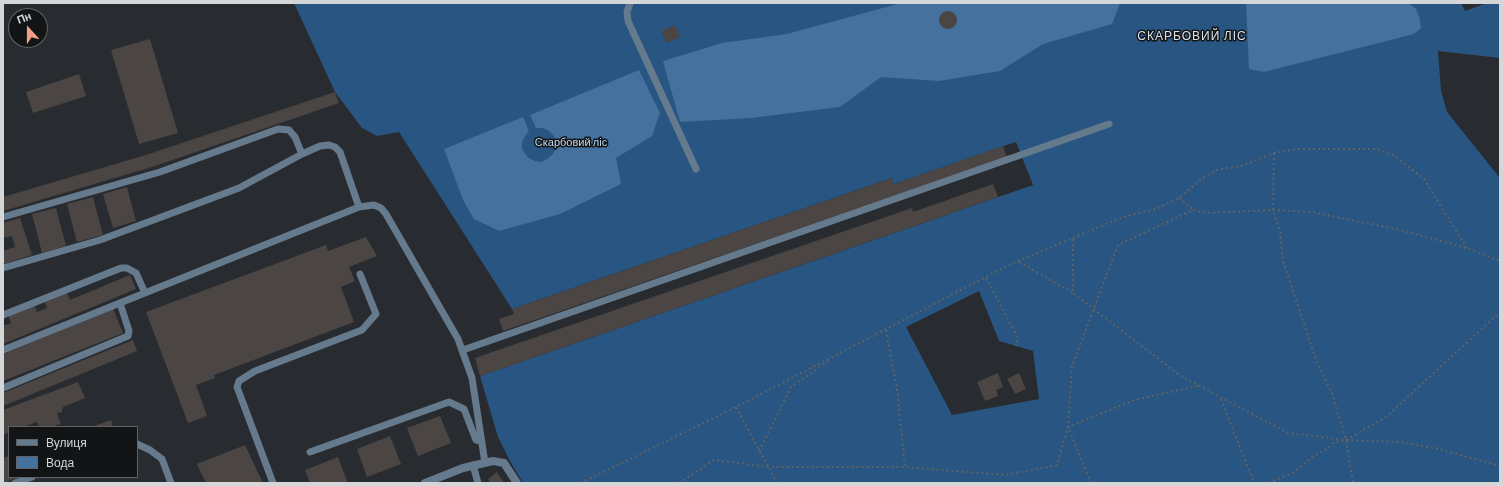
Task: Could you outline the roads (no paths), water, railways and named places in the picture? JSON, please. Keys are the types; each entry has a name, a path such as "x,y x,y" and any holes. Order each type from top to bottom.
{"street":[{"path":"425,483 473,465 493,461 504,463 517,483"}],"lane":[{"path":"630,3 627,12 628,21 696,169"},
{"path":"463,350 1109,124"},
{"path":"3,217 160,172 278,129 288,130 295,137 302,154"},
{"path":"3,268 100,240 232,190 320,146 329,145 335,147 340,152 359,207"},
{"path":"3,350 359,207 374,205 381,208 386,214 463,350 472,378 485,463"},
{"path":"3,314 121,268 127,268 136,273 145,293"},
{"path":"273,483 237,387 239,381 255,371 362,330 376,314 360,274"},
{"path":"3,388 128,336 130,331 120,303"},
{"path":"310,452 449,402 464,409 476,440 482,442"},
{"path":"138,444 150,450 162,459 171,483"},
{"path":"473,465 478,483"},
{"path":"15,483 29,478"}],"water":[{"path":"901,3 1120,3 1112,24 1043,44 1000,71 939,81 881,77 840,107 751,118 680,122 663,61 722,43 787,34","holes":["948,11 954,14 956,19 954,26 948,29 941,26 939,19 942,13"]},
{"path":"1246,3 1408,3 1416,9 1421,28 1414,34 1264,72 1249,69"},
{"path":"639,70 660,113 652,136 616,158 621,184 560,214 499,231 474,219 463,200 444,149 523,117 529,131 522,142 522,148 529,158 541,162 552,155 556,149 556,143 554,136 549,131 543,128 536,128 530,115"}],"district":[{"name":"СКАРБОВИЙ ЛІС","path":"1192,36"}],"park label":[{"name":"Скарбовий ліс","path":"571,142"}]}
